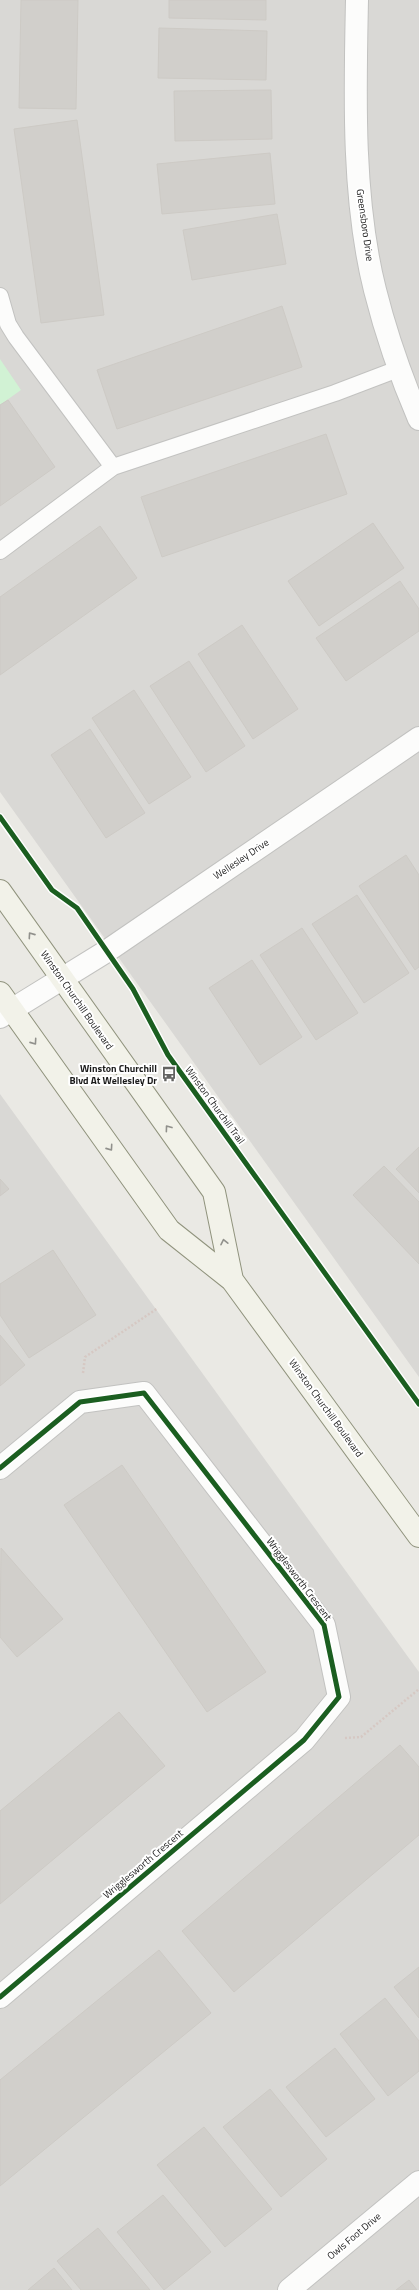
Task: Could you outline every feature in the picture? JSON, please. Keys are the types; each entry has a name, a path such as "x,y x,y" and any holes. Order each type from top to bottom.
{"main road":[{"name":"Winston Churchill Boulevard","path":"0,891 214,1192 232,1280"},
{"name":"Winston Churchill Boulevard","path":"4,1007 168,1230 232,1280 419,1536"}],"street":[{"name":"Greensboro Drive","path":"357,0 356,89 360,201 374,289 398,369 419,419"},
{"name":"Wellesley Drive","path":"4,1007 62,978 107,950 419,738"},
{"name":"Wrigglesworth Crescent","path":"0,1997 304,1740 339,1697 324,1625 144,1393 80,1402"},
{"path":"0,1468 80,1402"},
{"name":"Owls Foot Drive","path":"289,2290 419,2182"}],"lane":[{"path":"0,296 8,324 16,337 113,468"},
{"path":"0,551 113,468 335,393 398,369"}],"path":[{"path":"80,1402 85,1357 158,1308"},
{"path":"304,1740 361,1737 419,1689"}],"shaded area":[{"path":"0,0 419,0 419,1377 0,792"},
{"path":"0,1094 419,1672 419,2290 0,2290"}],"green space":[{"path":"0,359 21,390 0,405"}],"building":[{"path":"21,0 78,0 76,109 19,108"},
{"path":"169,0 266,0 266,20 169,18"},
{"path":"159,28 267,31 266,80 158,78"},
{"path":"271,90 272,139 175,141 174,91"},
{"path":"77,120 104,315 41,323 14,129"},
{"path":"270,153 275,204 162,214 157,164"},
{"path":"277,214 286,264 192,280 183,230"},
{"path":"282,306 302,367 117,429 97,370"},
{"path":"8,400 55,467 0,506 0,405"},
{"path":"326,434 347,494 162,557 141,497"},
{"path":"373,523 404,568 319,626 288,581"},
{"path":"100,526 137,578 0,675 0,597"},
{"path":"400,581 419,609 419,631 346,681 316,638"},
{"path":"242,625 298,709 253,739 198,654"},
{"path":"189,661 245,746 206,772 150,686"},
{"path":"134,690 191,777 149,804 92,718"},
{"path":"90,729 145,813 106,838 51,755"},
{"path":"406,855 419,875 419,967 415,970 359,886"},
{"path":"357,895 409,973 364,1003 312,924"},
{"path":"302,928 358,1013 316,1040 260,955"},
{"path":"252,960 302,1037 260,1065 209,988"},
{"path":"419,1147 419,1193 396,1169"},
{"path":"384,1166 419,1202 419,1264 353,1195"},
{"path":"0,1179 9,1189 0,1196"},
{"path":"53,1250 96,1315 29,1358 0,1315 0,1284"},
{"path":"0,1335 25,1365 0,1386"},
{"path":"122,1465 266,1672 207,1712 64,1505"},
{"path":"1,1548 63,1619 17,1657 0,1637"},
{"path":"119,1712 165,1766 0,1904 0,1811"},
{"path":"400,1745 419,1767 419,1835 234,1992 182,1931"},
{"path":"159,1950 211,2013 0,2186 0,2080"},
{"path":"419,1967 419,2018 394,1987"},
{"path":"385,1998 419,2041 419,2071 388,2096 340,2034"},
{"path":"335,2048 375,2099 326,2137 286,2087"},
{"path":"270,2089 327,2159 281,2197 223,2127"},
{"path":"204,2127 272,2209 225,2247 157,2165"},
{"path":"163,2195 211,2252 164,2290 117,2232"},
{"path":"98,2228 150,2290 81,2290 57,2261"},
{"path":"54,2268 72,2290 28,2290"},
{"path":"409,2280 417,2290 396,2290"}],"cycle path":[{"name":"Winston Churchill Trail","path":"0,817 52,890 77,908 133,989 168,1055 419,1404"},
{"path":"0,1468 80,1402 144,1393 324,1625 339,1697 304,1740 0,1997"}],"place":[{"name":"Winston Churchill Blvd At Wellesley Dr","path":"169,1074"}]}
